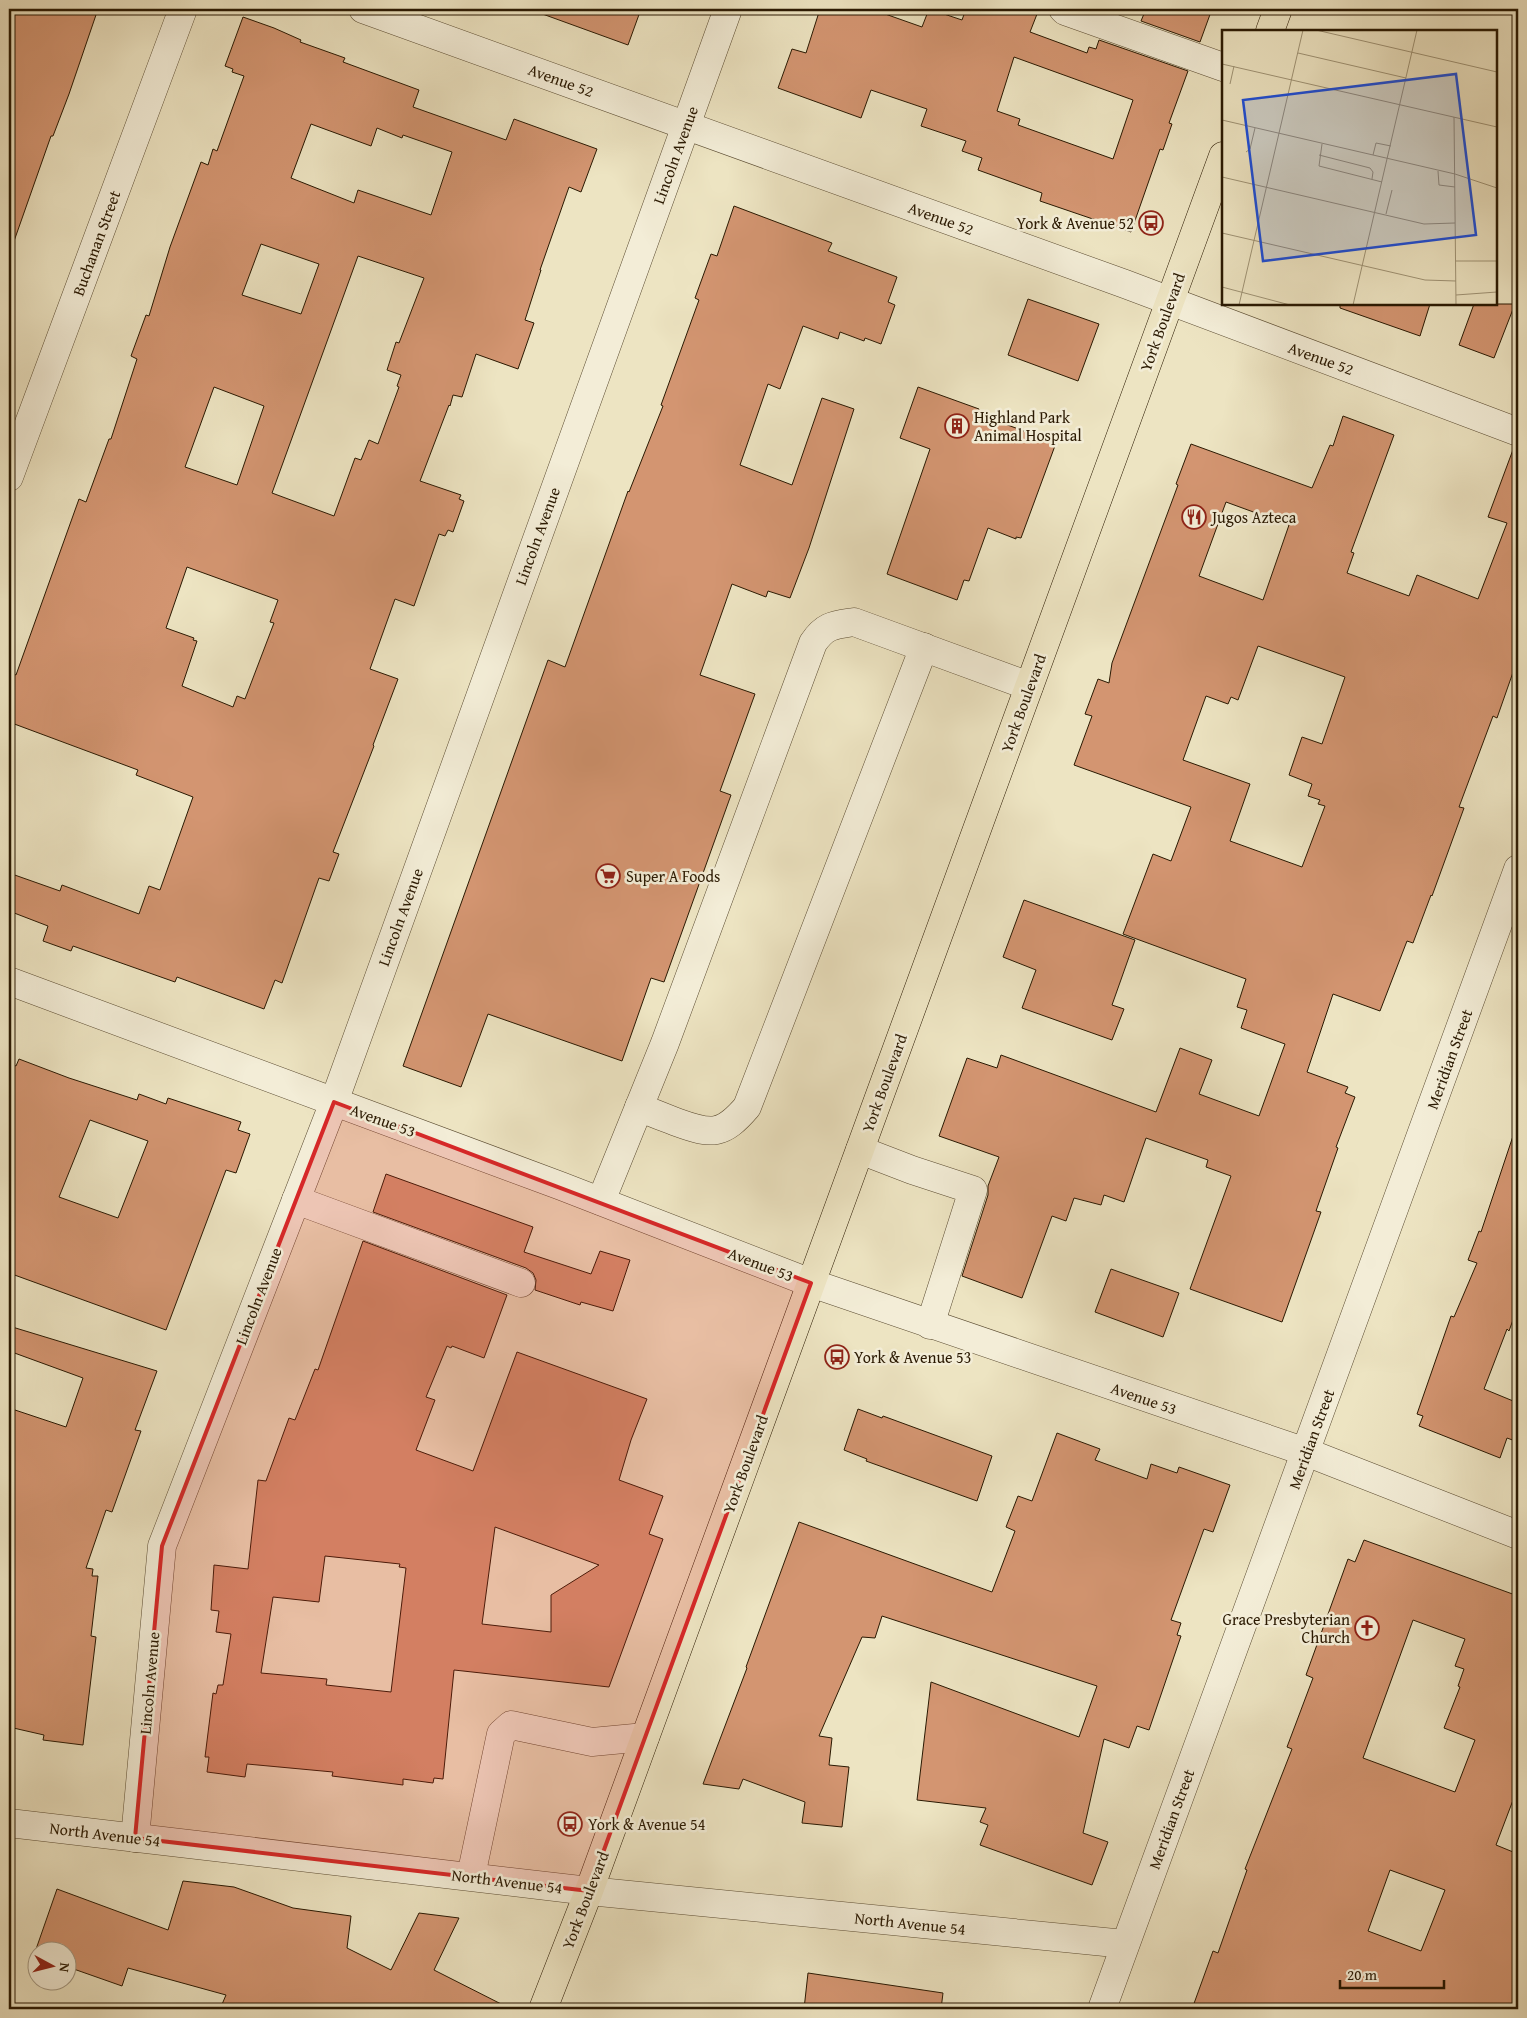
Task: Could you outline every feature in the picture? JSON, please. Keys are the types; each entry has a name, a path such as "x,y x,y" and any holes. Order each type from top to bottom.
{"main road":[{"path":"1270,30 1278,9"},
{"name":"York Boulevard","path":"543,2009 589,1891 1222,159"}],"street":[{"name":"Buchanan Street","path":"9,477 183,9"},
{"name":"Avenue 52","path":"363,9 1170,302 1518,432"},
{"name":"Lincoln Avenue","path":"135,1838 162,1546 334,1102 728,9"},
{"path":"1064,9 1065,11 1222,67"},
{"path":"601,1201 665,1043 813,643 821,631 833,625 854,622 1029,686"},
{"path":"639,1108 703,1132 722,1128 736,1120 747,1107 924,647"},
{"name":"Meridian Street","path":"1102,2009 1518,869"},
{"name":"Avenue 53","path":"9,981 601,1201 811,1283 1306,1452 1518,1535"},
{"path":"860,1150 912,1170 973,1190 930,1325"},
{"path":"296,1200 521,1283"},
{"path":"471,1876 501,1734 511,1726 592,1742 645,1737"},
{"name":"North Avenue 54","path":"9,1823 589,1891 1125,1944"}],"highlighted area":[{"path":"334,1102 811,1283 589,1891 135,1838 162,1546"}],"building":[{"path":"9,9 98,9 69,94 53,136 51,136 13,244 9,243"},
{"path":"537,9 641,9 628,45 537,12"},
{"path":"820,9 871,9 922,27 929,9 962,20 966,9 1039,9 1030,32 1087,53 1089,47 1096,49 1099,40 1188,71 1169,123 1172,124 1163,150 1160,149 1131,232 1040,201 1042,193 978,170 982,158 962,151 966,141 921,126 927,109 871,90 861,118 778,88 792,49 806,53","holes":["1014,57 1133,100 1113,159 1018,125 1020,119 997,111"]},
{"path":"1146,9 1212,9 1200,42 1141,21"},
{"path":"243,17 274,28 301,40 300,42 345,58 343,62 419,90 413,107 506,140 514,119 597,149 581,192 569,187 525,320 534,323 518,369 476,354 462,397 453,395 449,405 420,481 461,495 459,499 464,501 453,532 448,530 445,536 439,534 414,606 395,599 370,669 398,679 333,852 339,854 329,881 319,878 282,983 275,980 264,1009 177,977 175,982 73,946 71,951 43,941 48,926 9,911 9,873 60,891 62,885 139,914 149,886 160,890 193,797 136,775 138,770 9,722 9,672 16,675 79,499 86,502 109,439 111,439 137,359 131,356 146,315 149,316 170,247 201,162 208,165 213,149 217,151 244,76 232,72 233,69 225,66","holes":["311,124 371,146 377,128 402,138 403,135 452,152 431,215 358,190 354,203 291,178","261,244 319,264 301,314 242,295","358,256 424,278 399,343 396,342 387,370 401,375 397,386 399,387 378,444 369,440 361,460 355,458 334,516 272,493","214,387 264,406 237,485 185,467","187,567 278,600 270,622 274,623 245,699 237,696 233,707 182,686 197,641 193,640 194,638 166,628"]},
{"path":"734,206 832,243 828,251 897,277 888,302 895,305 881,344 865,338 864,341 840,332 838,339 803,326 780,389 768,384 740,465 792,485 822,398 854,409 809,548 790,598 768,591 766,597 732,584 700,675 755,694 720,791 731,795 664,982 651,978 622,1061 488,1014 461,1087 403,1066 548,660 565,667 628,491 663,406 661,405 699,300 695,298 711,254 717,256"},
{"path":"1028,299 1099,324 1078,381 1008,355"},
{"path":"1515,304 1494,358 1459,345 1474,305"},
{"path":"1340,305 1430,305 1420,336 1340,308"},
{"path":"918,387 979,409 978,414 1056,443 1021,538 1016,537 1016,539 988,528 969,581 964,580 957,600 887,574 930,449 900,438"},
{"path":"1343,416 1394,435 1351,552 1354,553 1347,573 1409,596 1417,575 1478,599 1507,523 1488,517 1514,447 1518,447 1518,658 1497,718 1493,716 1459,807 1464,808 1432,896 1413,943 1407,941 1380,1011 1333,994 1307,1072 1348,1087 1345,1093 1355,1097 1336,1147 1338,1148 1316,1211 1321,1212 1282,1322 1190,1289 1231,1176 1206,1167 1208,1160 1146,1138 1124,1202 1104,1195 1101,1205 1074,1198 1066,1221 1052,1216 1022,1298 962,1276 988,1195 988,1186 999,1157 939,1136 967,1058 997,1068 1001,1055 1156,1112 1180,1048 1212,1060 1199,1094 1259,1116 1285,1044 1241,1028 1247,1010 1237,1007 1246,979 1123,934 1153,854 1171,861 1191,807 1074,765 1092,716 1085,714 1098,679 1109,683 1112,663 1178,485 1176,484 1191,444 1312,488 1330,445 1333,446","holes":["1226,502 1289,525 1263,600 1199,576","1258,646 1345,677 1322,744 1302,737 1289,775 1312,784 1308,796 1320,800 1318,804 1325,806 1302,867 1230,841 1250,784 1183,760 1206,696 1228,704 1231,697 1238,700"]},
{"path":"1024,900 1135,940 1112,1005 1124,1009 1112,1040 1022,1008 1036,970 1003,957"},
{"path":"19,1059 69,1078 137,1100 139,1094 166,1104 168,1098 241,1122 238,1130 250,1134 236,1173 226,1170 166,1330 9,1273 9,1063 16,1066","holes":["90,1120 148,1141 118,1218 59,1197"]},
{"path":"1513,1136 1518,1137 1518,1306 1484,1389 1518,1403 1518,1442 1507,1438 1500,1458 1419,1426 1423,1416 1417,1414 1451,1316 1454,1317 1477,1263 1468,1260 1479,1231 1481,1232"},
{"path":"386,1174 533,1227 524,1252 591,1274 600,1251 630,1260 613,1311 581,1302 580,1305 535,1290 536,1280 533,1273 526,1268 373,1212"},
{"path":"363,1241 507,1295 484,1358 452,1346 451,1348 447,1346 426,1397 435,1400 416,1450 473,1471 517,1352 647,1399 631,1440 619,1480 663,1496 649,1534 663,1539 609,1687 454,1670 443,1779 434,1778 433,1783 403,1779 403,1785 332,1776 333,1772 247,1764 245,1777 207,1772 209,1757 205,1757 213,1693 216,1694 218,1685 223,1685 231,1634 216,1632 219,1611 211,1610 214,1565 248,1569 258,1480 266,1481 289,1418 295,1420 315,1369 318,1370","holes":["495,1527 599,1565 551,1595 551,1632 482,1624","325,1556 400,1564 399,1567 406,1568 391,1692 326,1685 327,1679 261,1673 273,1597 319,1602"]},
{"path":"1111,1269 1179,1293 1163,1337 1095,1312"},
{"path":"9,1326 157,1371 135,1430 141,1431 112,1512 106,1510 86,1568 93,1569 92,1576 98,1576 91,1636 96,1637 83,1745 43,1740 44,1735 9,1727 9,1408 66,1427 83,1378 9,1351"},
{"path":"858,1409 882,1418 883,1416 992,1456 977,1501 866,1461 867,1459 844,1450"},
{"path":"1057,1433 1100,1449 1095,1460 1147,1479 1151,1464 1177,1473 1179,1467 1230,1485 1213,1532 1204,1529 1171,1620 1181,1623 1177,1635 1181,1636 1149,1730 1137,1726 1129,1748 1104,1739 1083,1833 1108,1842 1092,1885 980,1845 988,1825 980,1822 986,1808 917,1800 931,1682 1079,1737 1097,1686 882,1616 875,1638 862,1637 819,1736 832,1738 829,1765 849,1767 842,1827 802,1823 805,1802 743,1779 739,1789 703,1784 799,1522 992,1592 1015,1531 1006,1527 1018,1496 1032,1501"},
{"path":"1364,1540 1518,1596 1518,1787 1496,1845 1518,1854 1518,2009 1192,2009 1213,1951 1218,1953 1247,1870 1245,1869 1292,1749 1287,1747 1313,1678 1306,1675 1348,1559 1355,1562","holes":["1413,1620 1465,1639 1455,1666 1464,1669 1458,1686 1460,1687 1444,1728 1475,1740 1455,1792 1363,1758","1390,1870 1445,1890 1421,1951 1368,1931"]},
{"path":"183,1881 234,1887 293,1908 351,1916 347,1948 391,1970 419,1913 459,1918 434,1970 511,2009 220,2009 226,1995 128,1968 122,1986 78,1971 78,1940 39,1940 57,1889 168,1930"},
{"path":"808,1973 943,1993 941,2009 804,2009"}],"place":[{"name":"York & Avenue 52","path":"1151,223"},
{"name":"Highland Park Animal Hospital","path":"957,426"},
{"name":"Jugos Azteca","path":"1194,517"},
{"name":"Super A Foods","path":"608,876"},
{"name":"York & Avenue 53","path":"837,1357"},
{"name":"Grace Presbyterian Church","path":"1367,1628"},
{"name":"York & Avenue 54","path":"570,1824"}]}
